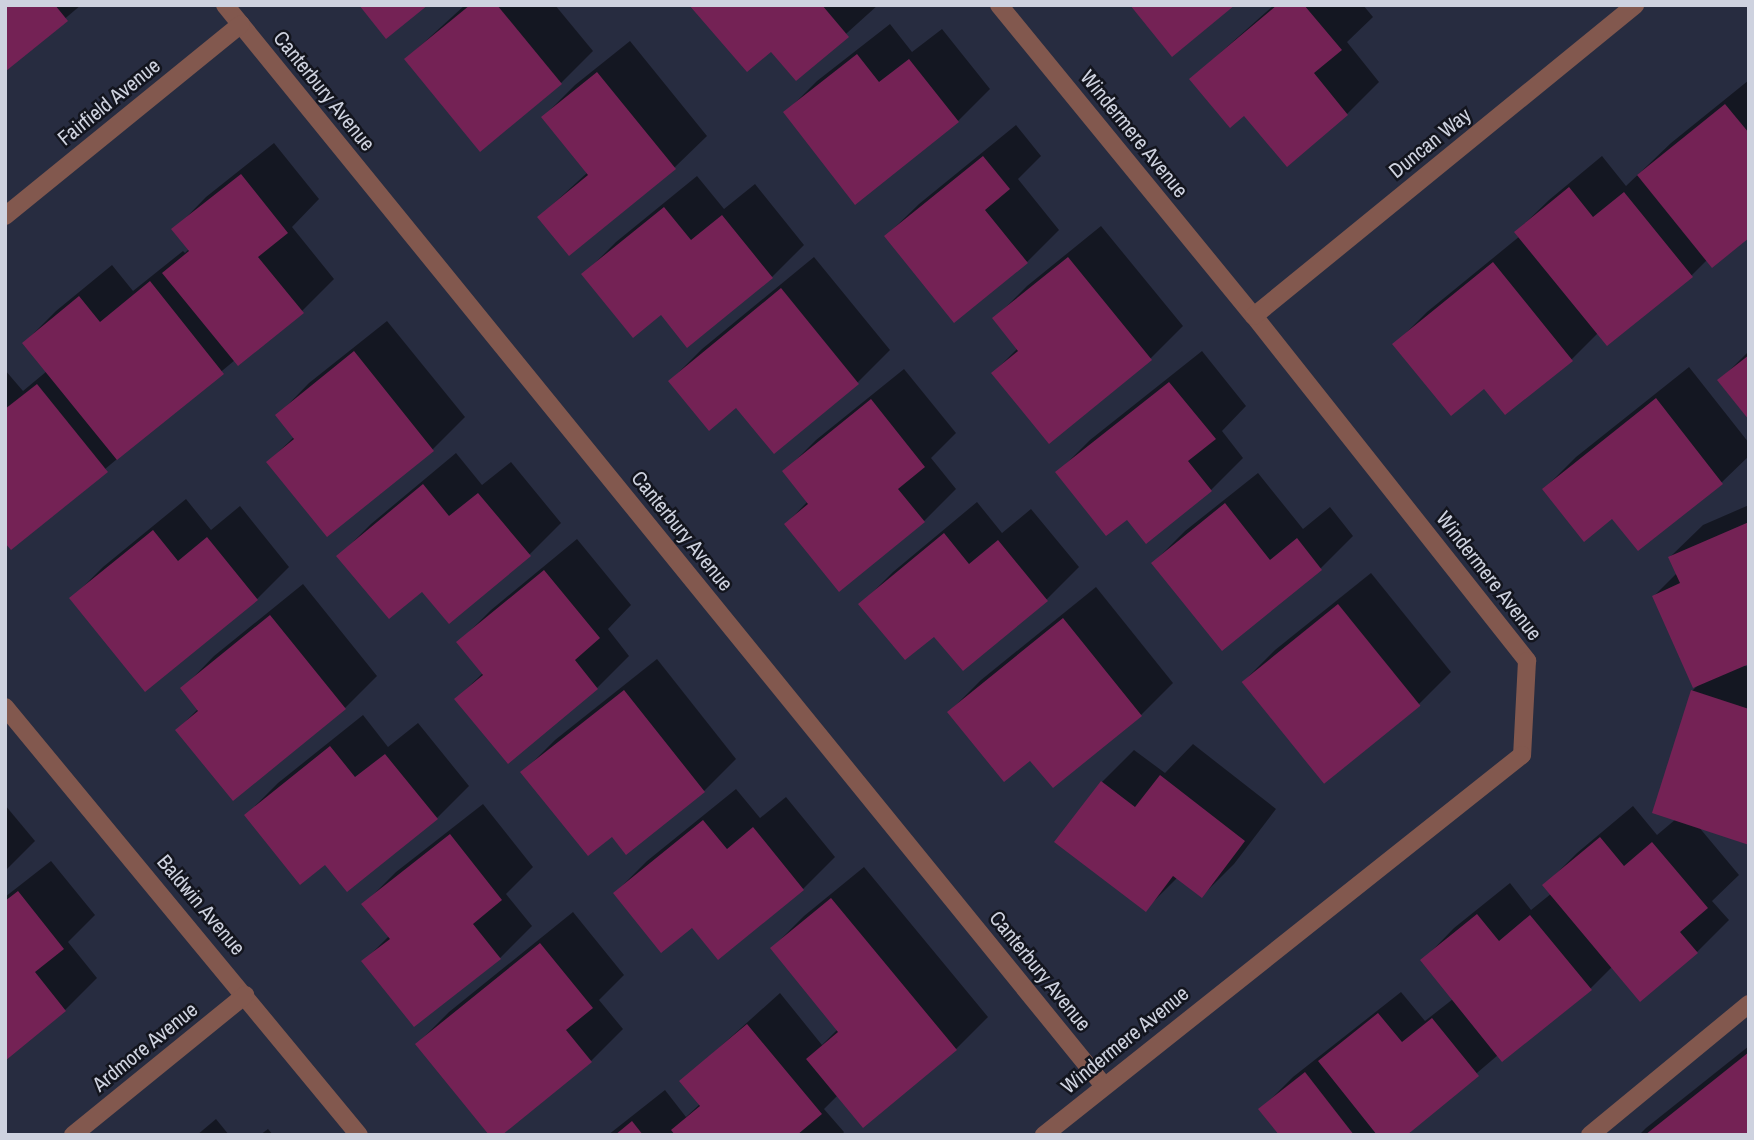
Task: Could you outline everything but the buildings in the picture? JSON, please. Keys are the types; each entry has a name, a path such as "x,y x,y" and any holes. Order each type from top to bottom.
{"street":[{"name":"Canterbury Avenue","path":"225,5 1104,1086"},
{"name":"Windermere Avenue","path":"999,5 1254,316 1527,661 1522,755 1044,1135"},
{"name":"Duncan Way","path":"1254,316 1635,5"},
{"name":"Fairfield Avenue","path":"5,216 240,24"},
{"name":"Baldwin Avenue","path":"5,707 246,995 359,1135"},
{"name":"Ardmore Avenue","path":"72,1135 246,995"},
{"path":"1590,1135 1749,1004"}]}
